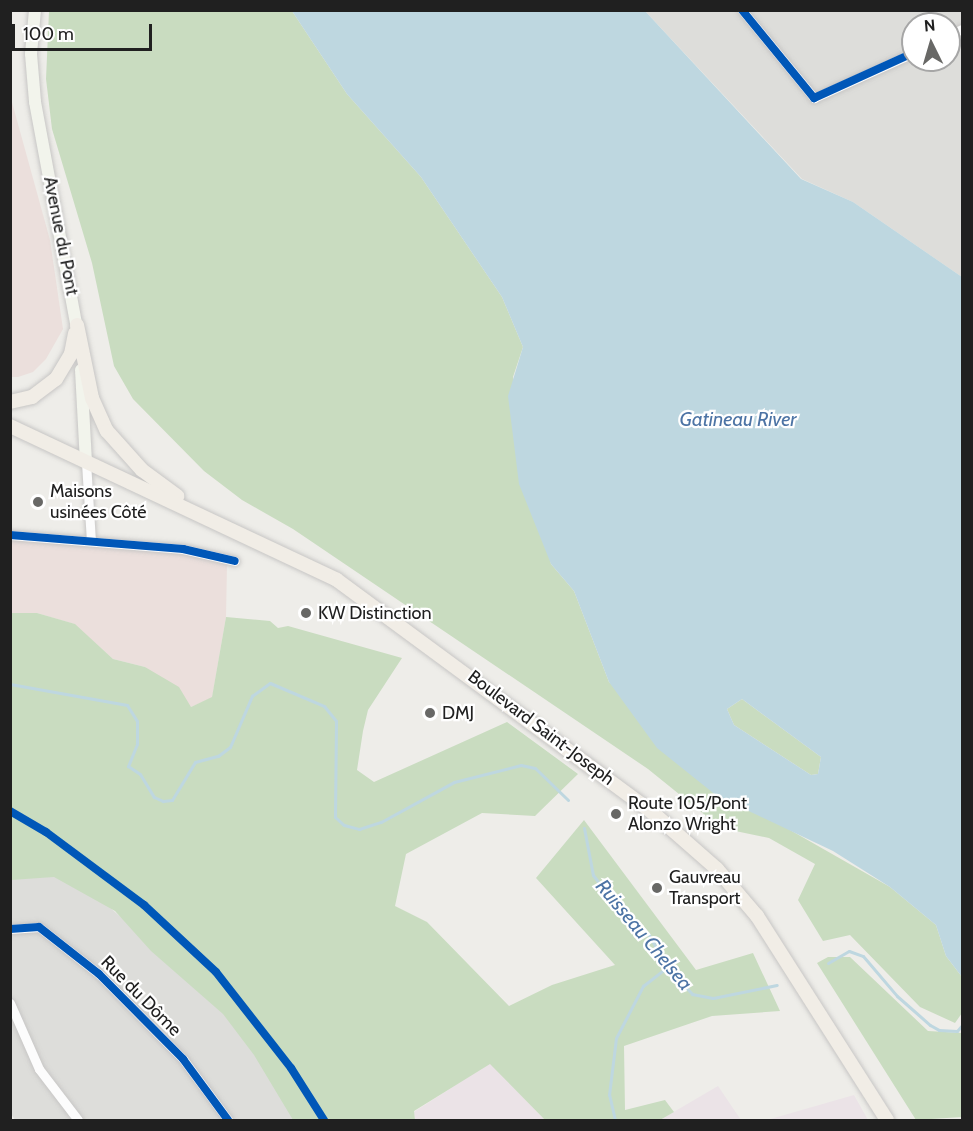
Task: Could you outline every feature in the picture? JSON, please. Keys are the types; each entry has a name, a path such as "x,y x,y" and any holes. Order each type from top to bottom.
{"main road":[{"name":"Avenue du Pont","path":"35,10 32,54 36,102 77,325 86,462"},
{"path":"10,402 32,397 56,379 71,354 77,325"},
{"path":"77,325 92,398 116,444 174,495 274,548"},
{"name":"Boulevard Saint-Joseph","path":"10,426 274,548 371,602 546,730 699,852 736,890 781,951 887,1120"}],"street":[{"path":"742,10 814,98 901,58"},
{"path":"86,462 91,541"},
{"path":"10,535 213,553 235,561"},
{"name":"Rue du Dôme","path":"10,929 39,927 110,983 183,1059 228,1120"},
{"path":"10,1003 39,1069 78,1120"}],"shaded area":[{"path":"645,11 962,11 962,277 853,202 802,179"},
{"path":"10,95 50,240 63,329 46,359 33,372 18,377 10,377"},
{"path":"10,540 190,555 227,565 226,617 212,698 191,707 145,667 113,659 74,624 37,613 11,613"},
{"path":"57,873 90,890 233,1016 303,1120 15,1120 10,1112 10,876"},
{"path":"490,1063 545,1120 415,1120 414,1112"},
{"path":"718,1086 741,1120 660,1120"},
{"path":"854,1095 868,1120 767,1120"}],"green space":[{"path":"49,11 292,11 347,94 421,177 502,297 523,347 513,377 551,564 574,591 609,682 783,826 890,887 936,925 946,956 962,977 962,1013 955,1023 920,1007 850,935 823,941 798,900 815,864 769,838 721,828 648,769 293,529 242,500 204,471 133,399 114,366 92,263 52,129 46,79"},
{"path":"11,613 37,613 75,624 113,659 145,667 179,687 191,707 212,697 226,617 270,621 278,628 288,626 402,658 368,710 363,731 357,770 374,782 507,722 578,774 535,816 482,813 406,854 395,906 427,922 509,1006 552,985 615,965 536,878 584,820 696,970 753,953 780,1011 712,1016 624,1046 625,1110 665,1100 674,1112 660,1120 545,1120 490,1064 414,1111 415,1120 293,1120 254,1055 223,1014 151,951 115,911 54,877 11,880"},
{"path":"742,699 821,757 818,774 811,775 734,725 727,709"},
{"path":"828,957 850,957 928,1031 962,1033 962,1117 916,1120 817,963"}],"water":[{"name":"Gatineau River","path":"292,11 645,11 801,179 853,202 962,277 962,977 946,956 936,925 890,887 833,851 717,796 657,748 609,682 574,591 551,564 519,484 508,396 523,347 502,297 421,177 347,94","holes":["742,699 821,757 818,774 811,775 734,725 727,709"]}],"waterway":[{"name":"Ruisseau Chelsea","path":"10,684 127,705 137,721 137,744 128,766 140,774 154,797 163,801 172,800 195,762 218,756 230,747 252,696 270,683 324,706 336,721 335,817 344,825 359,829 381,822 454,782 521,765 535,768 568,800"},
{"name":"Ruisseau Chelsea","path":"584,828 593,875 615,904 649,935 667,967 692,994 713,998 777,985"},
{"name":"Ruisseau Chelsea","path":"828,963 849,951 863,956 897,996 930,1025 939,1030 957,1031 962,1025"},
{"path":"615,1120 609,1095 616,1038 643,986 667,967"}],"cycle path":[{"path":"742,10 814,98 901,58"},
{"path":"10,535 183,549 235,561"},
{"path":"10,811 46,832 144,905 216,972 291,1068 324,1120"},
{"path":"10,929 39,927 99,974 183,1059 228,1120"}],"place":[{"name":"Maisons usinées Côté","path":"38,502"},
{"name":"KW Distinction","path":"306,613"},
{"name":"DMJ","path":"430,713"},
{"name":"Route 105/Pont Alonzo Wright","path":"616,814"},
{"name":"Gauvreau Transport","path":"657,888"}]}
